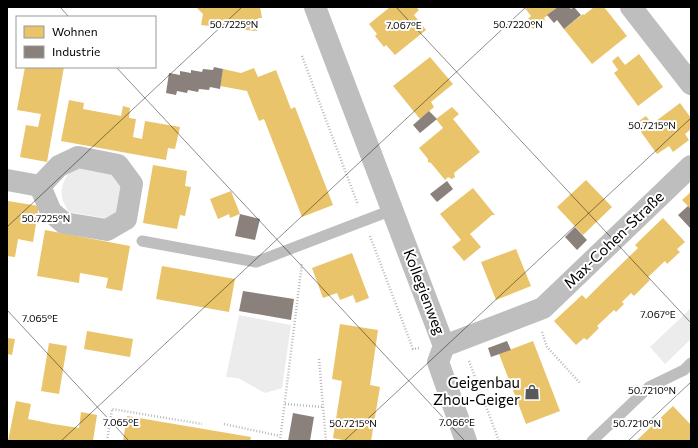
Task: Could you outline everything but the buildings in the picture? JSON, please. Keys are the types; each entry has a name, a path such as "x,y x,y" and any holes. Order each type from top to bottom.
{"street":[{"name":"Kollegienweg","path":"315,7 444,346 438,362 466,441"},
{"path":"631,7 691,84"},
{"name":"Max-Cohen-Straße","path":"444,346 543,308 691,166"},
{"path":"7,180 40,186"}],"lane":[{"path":"142,241 256,262 392,210"},
{"path":"592,441 649,387 689,370"}],"path":[{"path":"280,441 304,244"},
{"path":"535,311 547,348 580,383"},
{"path":"319,359 326,441"},
{"path":"285,404 323,407"},
{"path":"107,441 112,409 202,424"},
{"path":"224,424 280,436"}],"shaded area":[{"path":"84,166 123,177 123,207 110,219 69,212 65,206 62,194 63,184 74,167"},
{"path":"691,308 691,339 665,364 650,347"},
{"path":"239,315 291,325 282,388 265,393 238,378 226,377"}],"place":[{"name":"Geigenbau Zhou-Geiger","path":"532,392"}]}
